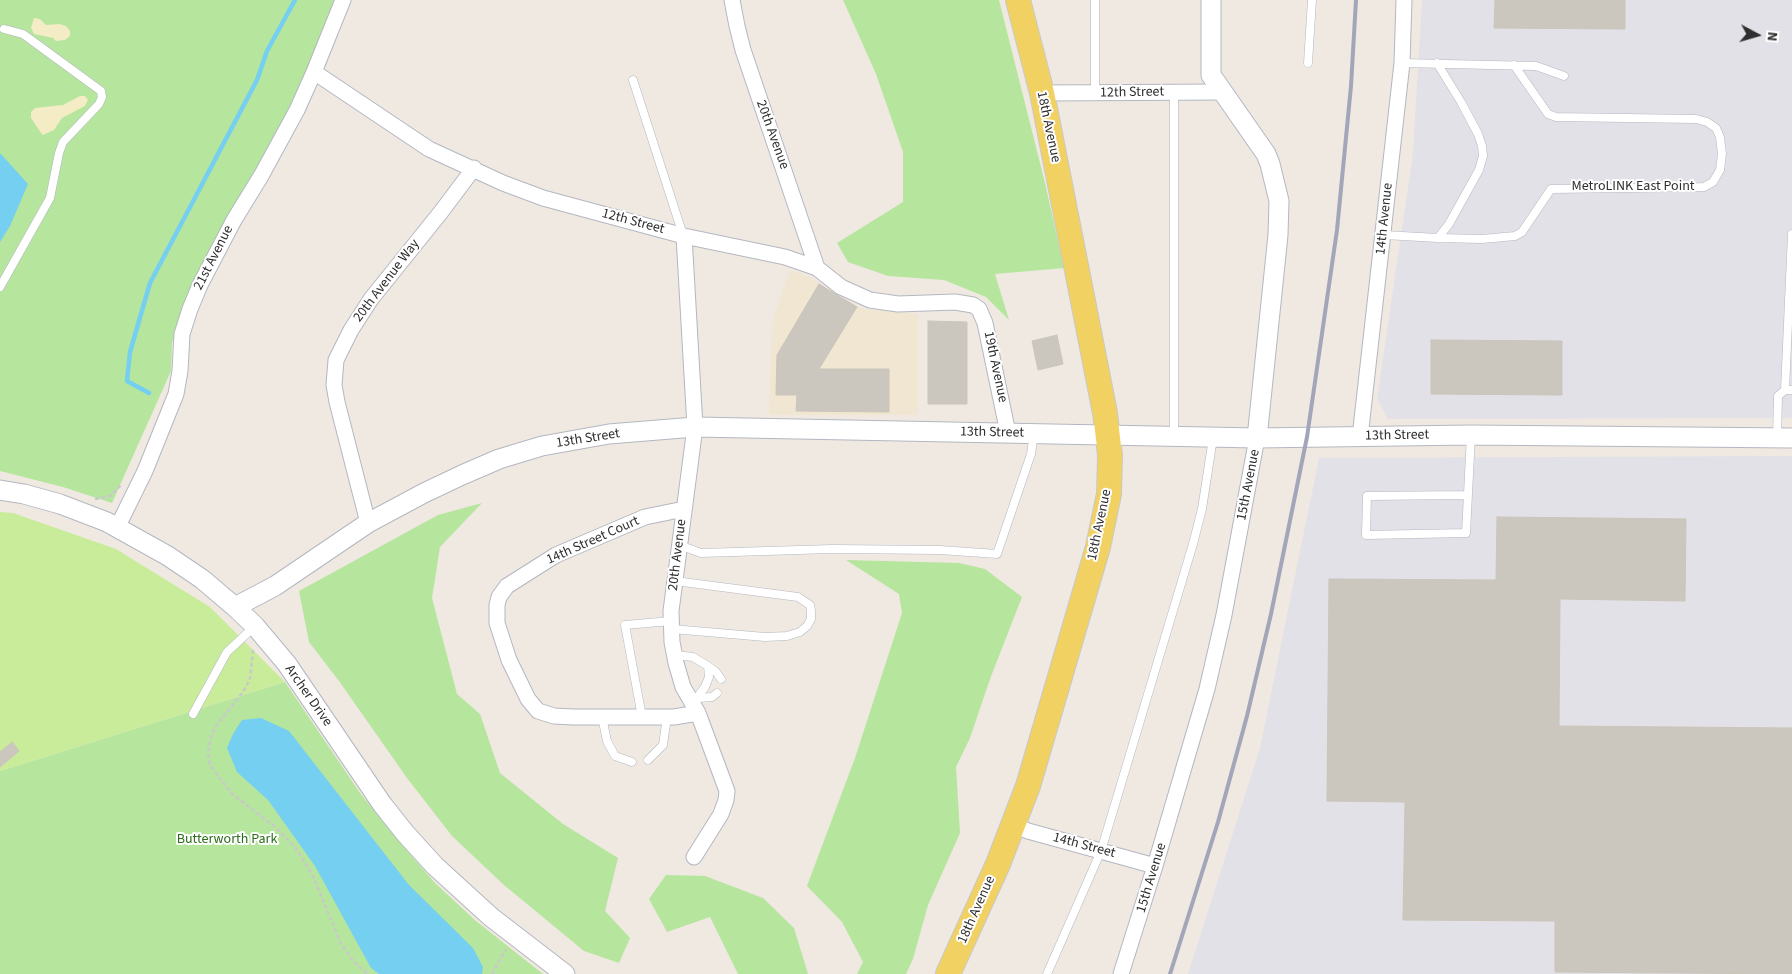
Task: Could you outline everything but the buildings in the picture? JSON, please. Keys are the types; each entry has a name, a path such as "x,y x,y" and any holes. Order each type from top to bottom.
{"main road":[{"name":"18th Avenue","path":"948,974 998,864 1028,786 1103,524 1109,494 1110,455 1105,413 1042,93 1018,0"}],"street":[{"name":"21st Avenue","path":"117,528 145,471 176,394 180,371 182,334 190,308 234,220 275,151 314,72 343,0"},
{"name":"20th Avenue","path":"732,0 746,59 817,268"},
{"name":"15th Avenue","path":"1121,974 1156,866 1207,689 1224,615 1258,438 1278,235 1279,201 1266,154 1211,75 1211,0"},
{"name":"14th Avenue","path":"1360,436 1402,63 1404,0"},
{"name":"12th Street","path":"314,72 429,149 474,168 503,183 543,198 684,236 785,258 817,268 841,287 870,300 898,304 955,302 973,305"},
{"name":"12th Street","path":"1042,93 1222,92"},
{"name":"20th Avenue Way","path":"368,523 336,402 334,385 336,360 351,330 371,299 474,168"},
{"name":"20th Avenue","path":"684,236 695,427 671,611 671,625 674,655 683,687 696,705 727,791 721,814 694,857"},
{"name":"19th Avenue","path":"973,305 978,309 985,323 1008,433"},
{"name":"13th Street","path":"235,607 275,586 368,523 462,475 542,446 609,434 695,427 1258,438 1472,435 1784,438"},
{"name":"Archer Drive","path":"0,490 60,504 117,528 154,548 202,579 235,607 249,631 286,664 382,804 405,834 435,866 491,917 566,974"},
{"name":"14th Street Court","path":"684,509 646,517 556,555 506,586 499,597 497,605 497,623 508,660 528,699 538,711 554,716 667,717 696,705"},
{"name":"14th Street","path":"1013,825 1028,831 1156,866"}],"lane":[{"path":"1095,0 1095,93"},
{"path":"1308,64 1312,0"},
{"path":"0,287 48,204 63,142 99,104 102,97 101,91 23,34 4,29"},
{"path":"1402,63 1514,64 1536,66 1564,76"},
{"path":"1384,235 1438,238 1449,224 1479,170 1483,156 1482,146 1461,102 1437,63"},
{"name":"MetroLINK East Point","path":"1438,238 1515,236 1522,232 1552,189 1704,187 1713,182 1720,170 1722,154 1720,138 1716,128 1707,122 1696,119 1556,117 1548,114 1514,64"},
{"path":"633,80 684,236"},
{"path":"1174,92 1174,436"},
{"path":"1784,438 1777,399 1780,392 1788,390 1792,234"},
{"path":"680,544 701,552 832,549 940,550 997,554 1031,454 1034,434"},
{"path":"1468,495 1367,496 1366,535 1466,533 1472,435"},
{"path":"1047,974 1100,851 1193,544 1202,509 1213,436"},
{"path":"642,717 626,626 671,625 765,636 786,636 800,632 807,626 810,619 810,605 798,597 675,582"},
{"path":"193,714 227,652 249,631"},
{"path":"674,655 693,657 716,672 721,679"},
{"path":"696,705 706,687 709,677 708,666"},
{"path":"696,705 717,693"},
{"path":"602,717 607,741 615,756 632,762"},
{"path":"648,760 662,745 667,717"}],"path":[{"path":"103,498 110,496 123,482"},
{"path":"249,631 253,648 250,679 243,692 216,727 210,740 208,754 210,765 232,794 274,826 295,847 312,874 341,944 354,962 368,974"},
{"path":"492,974 514,936"}],"shaded area":[{"path":"1422,0 1792,0 1792,418 1388,419 1377,399 1413,154"},
{"path":"790,270 813,279 832,294 863,309 918,314 918,415 769,415 772,323"},
{"path":"1792,456 1792,974 1188,974 1260,748 1319,458"}],"green space":[{"path":"0,0 335,0 314,55 278,131 181,316 172,343 171,371 112,503 63,487 0,471"},
{"path":"843,0 999,0 1045,183 1064,268 995,274 1009,320 986,297 944,280 888,276 848,262 837,243 903,202 903,152 876,74"},
{"path":"482,503 440,547 432,598 457,694 480,714 500,773 563,824 618,858 605,911 630,938 619,963 584,951 504,885 452,836 407,778 339,681 309,642 299,591 438,515"},
{"path":"0,512 13,513 116,549 210,607 285,682 0,771"},
{"path":"846,560 959,563 985,569 1022,597 990,679 970,738 956,767 960,833 928,905 913,959 906,974 857,974 863,962 842,922 807,886 855,758 902,613 899,594"},
{"name":"Butterworth Park","path":"285,682 360,793 436,884 476,921 543,974 0,974 0,771"},
{"path":"666,875 705,876 763,898 794,928 808,974 738,974 710,917 667,932 649,899"}],"sand":[{"path":"34,18 40,19 46,25 59,24 66,26 70,31 70,36 65,40 56,41 53,38 34,34 31,28"},
{"path":"80,96 85,96 88,100 85,106 62,118 54,130 43,135 41,133 31,118 31,112 35,108 63,105"}],"water":[{"path":"0,153 28,184 10,226 0,242"},
{"path":"261,718 289,731 409,885 473,948 483,967 482,974 379,974 371,968 315,866 268,800 237,772 227,748 233,734 242,720"}],"waterway":[{"path":"149,393 127,381 130,352 150,283 257,80 267,51 295,0"}],"railway":[{"path":"1170,974 1218,822 1247,716 1271,614 1307,437 1337,230 1351,86 1356,0"}]}
